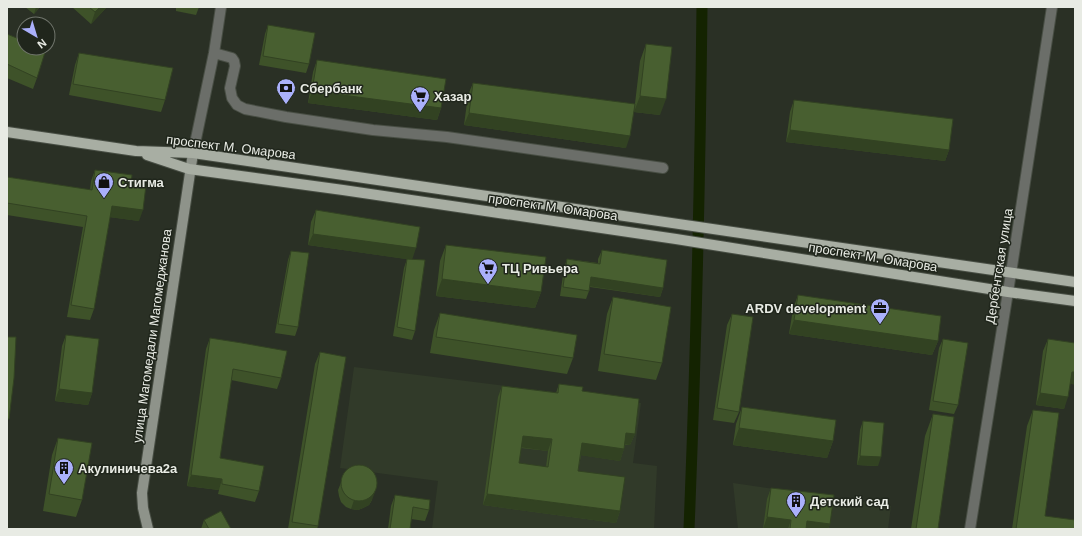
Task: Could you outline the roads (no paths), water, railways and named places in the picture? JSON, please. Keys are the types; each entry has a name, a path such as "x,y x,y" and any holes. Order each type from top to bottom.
{"main road":[{"path":"7,132 136,151"},
{"name":"проспект М. Омарова","path":"136,151 193,153 1011,274 1075,282"},
{"name":"проспект М. Омарова","path":"136,151 190,169 676,238 1008,292 1075,301"},
{"name":"улица Магомедали Магомеджанова","path":"148,529 143,508 142,493 193,153"}],"street":[{"path":"193,153 214,53 221,7"},
{"name":"Дербентская улица","path":"970,529 1052,7"},
{"path":"214,53 232,58 234,61 235,66 230,88 232,98 237,105 244,109 373,130 446,137 663,168"}],"waterway":[{"path":"689,529 694,398 702,7"}],"place":[{"name":"Сбербанк","path":"286,105"},
{"name":"Хазар","path":"420,113"},
{"name":"Стигма","path":"104,199"},
{"name":"ТЦ Ривьера","path":"488,285"},
{"name":"ARDV development","path":"880,325"},
{"name":"Акулиничева2а","path":"64,485"},
{"name":"Детский сад","path":"796,518"}]}
